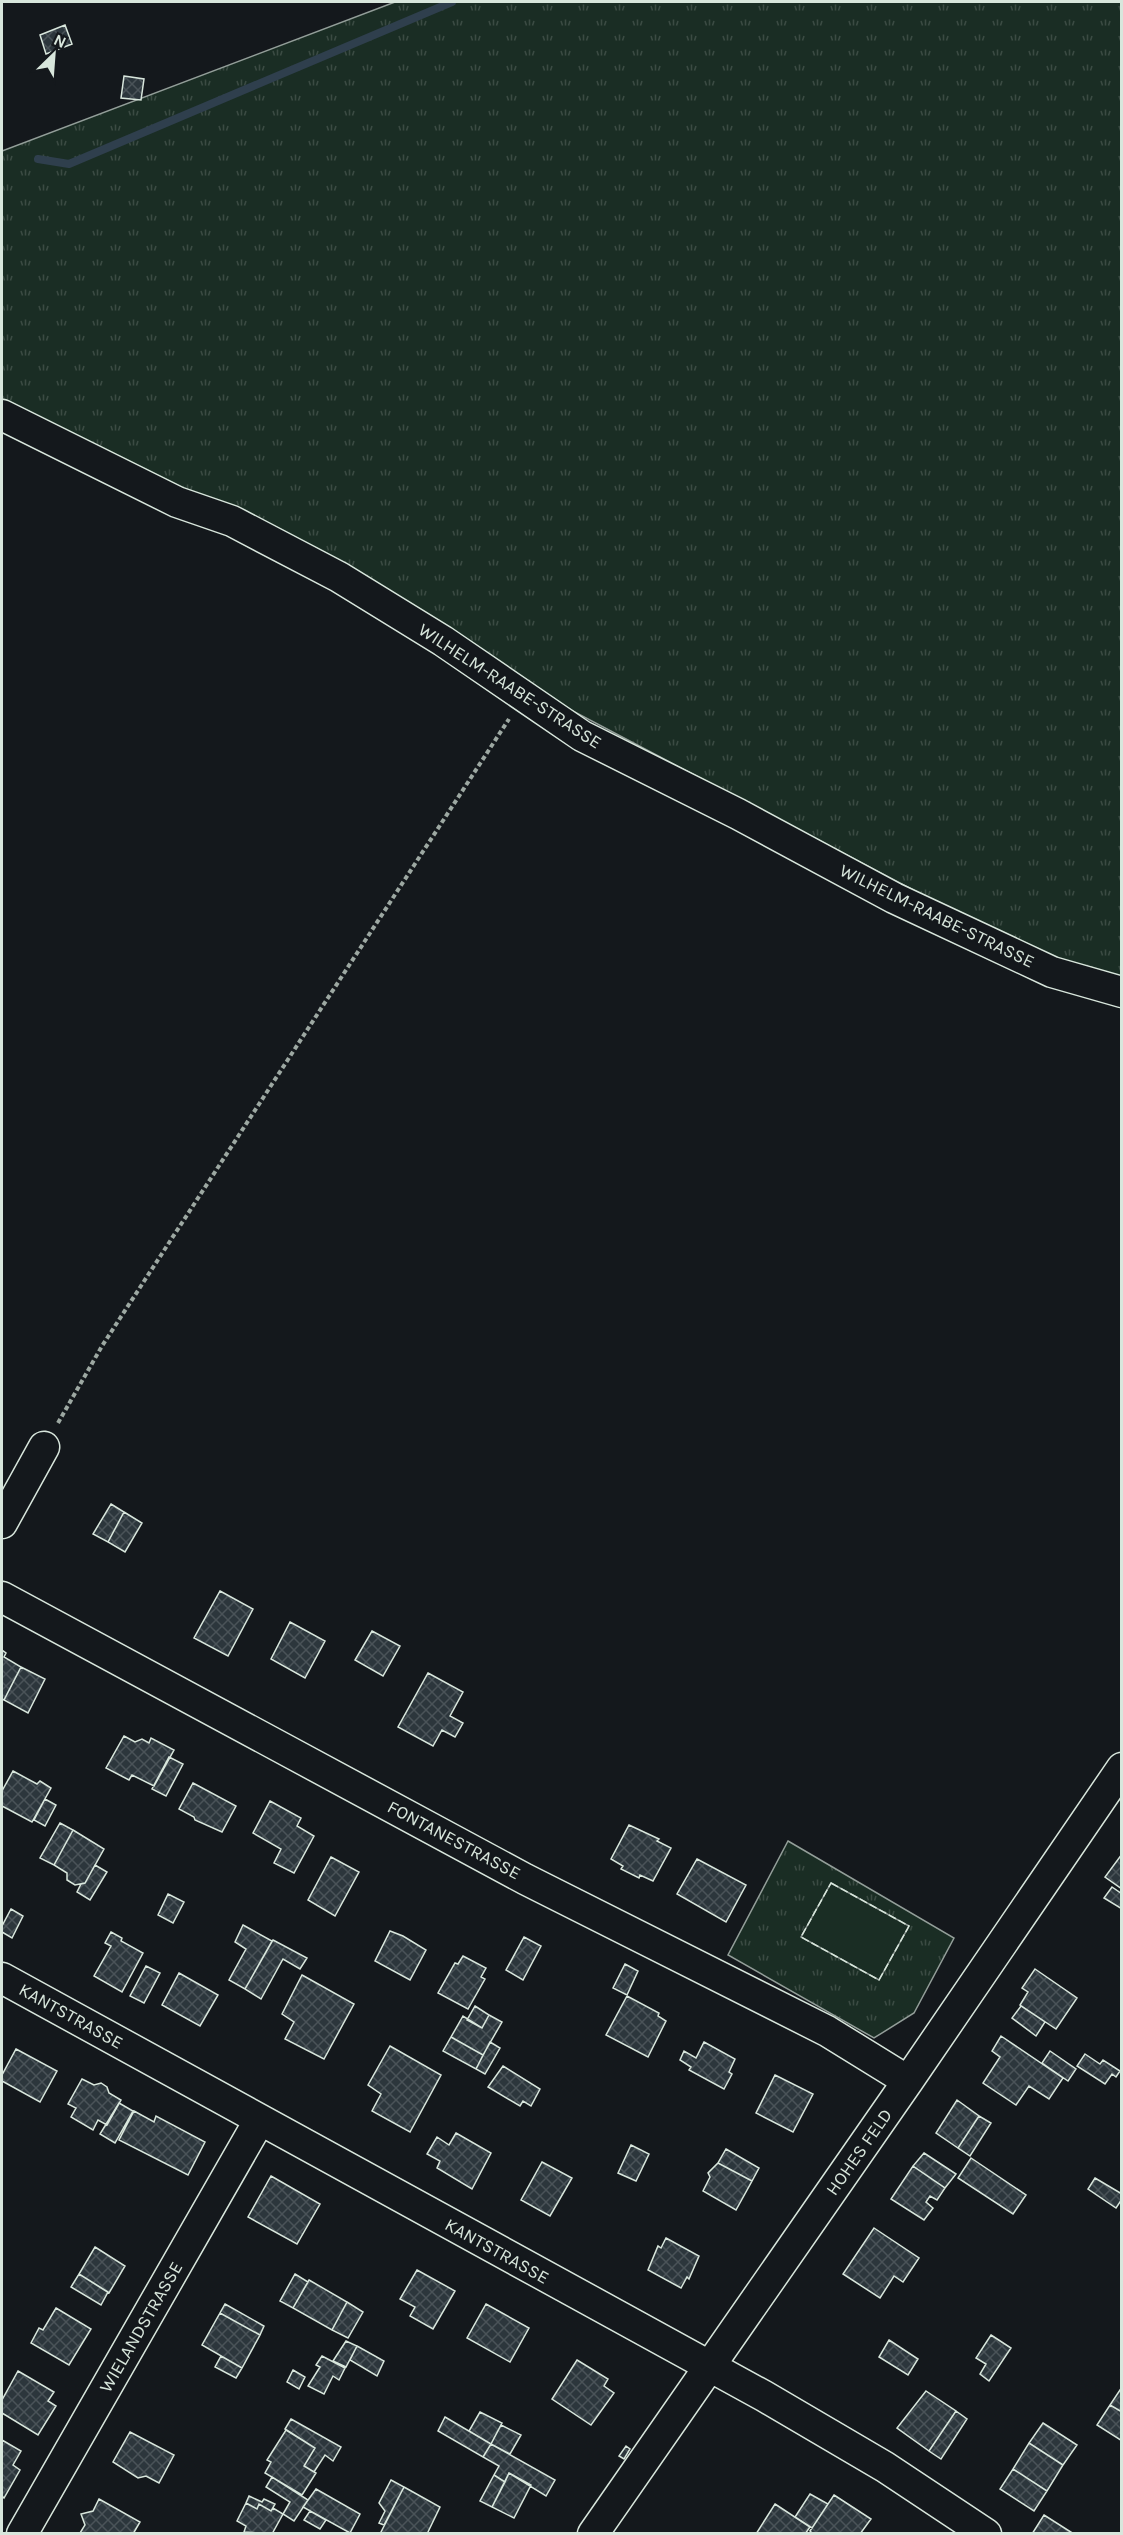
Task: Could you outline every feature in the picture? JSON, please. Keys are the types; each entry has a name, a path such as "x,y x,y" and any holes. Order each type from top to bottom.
{"street":[{"name":"WILHELM-RAABE-STRASSE","path":"2,415 177,502 232,521 339,577 443,641 582,736 738,814 894,898 1052,972 1122,992"},
{"path":"2,1523 44,1446"},
{"name":"FONTANESTRASSE","path":"2,1597 525,1879 827,2031 908,2082"},
{"name":"HOHES FELD","path":"593,2534 707,2367 908,2082 1122,1768"},
{"name":"KANTSTRASSE","path":"2,1978 707,2367 764,2396 885,2467 986,2534"},
{"name":"WIELANDSTRASSE","path":"22,2534 260,2121"}],"path":[{"path":"44,1446 102,1346 524,696"}],"green space":[{"path":"395,2 1121,2 1121,981 1056,965 2,411 2,151"},
{"path":"788,1841 954,1938 914,2013 874,2038 728,1955"},
{"path":"831,1883 909,1926 879,1980 801,1937"}],"building":[{"path":"65,25 72,44 46,54 40,35"},
{"path":"124,76 144,79 141,100 121,98"},
{"path":"111,1504 124,1512 108,1542 93,1534"},
{"path":"124,1512 142,1523 125,1552 108,1542"},
{"path":"220,1591 253,1609 228,1656 194,1638"},
{"path":"290,1622 325,1641 305,1678 271,1659"},
{"path":"372,1631 400,1646 383,1676 355,1660"},
{"path":"2,1650 6,1653 4,1657 21,1667 4,1700 2,1699"},
{"path":"21,1667 45,1679 28,1713 4,1700"},
{"path":"428,1673 463,1692 450,1716 463,1723 455,1737 442,1730 433,1746 398,1727"},
{"path":"124,1736 135,1742 142,1739 149,1743 151,1738 174,1750 154,1786 132,1775 129,1780 106,1768"},
{"path":"169,1757 183,1764 166,1796 152,1789"},
{"path":"13,1771 37,1784 40,1781 51,1788 32,1822 2,1806 2,1791"},
{"path":"193,1783 236,1806 222,1832 195,1820 194,1817 179,1809"},
{"path":"45,1799 56,1805 45,1826 34,1820"},
{"path":"270,1801 301,1818 297,1826 314,1836 294,1873 274,1863 281,1849 253,1833"},
{"path":"60,1823 73,1830 54,1865 40,1858"},
{"path":"629,1825 659,1839 657,1841 671,1848 653,1881 640,1875 639,1878 621,1869 623,1866 611,1859"},
{"path":"73,1830 104,1849 85,1883 75,1885 67,1880 67,1873 54,1865"},
{"path":"1122,1854 1122,1889 1105,1877"},
{"path":"331,1857 359,1872 335,1916 308,1900"},
{"path":"697,1859 746,1885 726,1922 677,1894"},
{"path":"95,1865 107,1872 90,1900 77,1892"},
{"path":"1112,1887 1122,1894 1122,1909 1104,1898"},
{"path":"168,1894 184,1902 173,1923 158,1915"},
{"path":"11,1909 23,1916 12,1938 2,1932 2,1926"},
{"path":"243,1925 272,1941 245,1989 229,1980 246,1949 235,1942"},
{"path":"390,1931 426,1950 410,1980 375,1961"},
{"path":"111,1932 122,1938 121,1941 143,1953 122,1992 94,1976 111,1946 105,1943"},
{"path":"524,1937 541,1946 523,1980 506,1970"},
{"path":"273,1940 307,1958 300,1969 283,1959 261,1999 245,1989"},
{"path":"463,1956 486,1968 481,1977 485,1979 468,2009 438,1993 455,1963 458,1964"},
{"path":"625,1964 638,1971 627,1995 613,1988"},
{"path":"146,1966 160,1973 144,2003 130,1996"},
{"path":"1035,1969 1077,1998 1056,2029 1020,2005 1028,1992 1022,1988"},
{"path":"179,1973 218,1995 200,2026 162,2005"},
{"path":"302,1975 354,2004 324,2059 285,2039 294,2022 282,2014"},
{"path":"627,1996 659,2013 658,2016 666,2021 648,2057 606,2035"},
{"path":"475,2006 489,2015 482,2028 467,2020"},
{"path":"1021,2006 1045,2022 1036,2036 1012,2018"},
{"path":"489,2015 502,2022 483,2055 451,2037 463,2016 482,2028"},
{"path":"1001,2036 1063,2078 1049,2099 1029,2086 1016,2105 983,2083 1000,2057 992,2051"},
{"path":"451,2037 483,2055 476,2069 443,2051"},
{"path":"490,2042 500,2048 485,2074 476,2069"},
{"path":"704,2042 735,2059 729,2072 732,2074 724,2089 689,2070 691,2067 680,2060 684,2051 696,2058"},
{"path":"390,2046 441,2075 410,2132 372,2111 381,2094 368,2085"},
{"path":"16,2049 57,2071 40,2102 2,2081 2,2075"},
{"path":"1050,2051 1076,2069 1068,2081 1042,2063"},
{"path":"1085,2054 1100,2064 1103,2060 1120,2071 1116,2077 1112,2074 1105,2084 1077,2066"},
{"path":"503,2066 540,2089 531,2106 523,2101 520,2106 488,2087"},
{"path":"775,2075 813,2094 793,2132 756,2113"},
{"path":"82,2079 94,2085 101,2083 107,2087 109,2093 121,2100 107,2125 98,2120 93,2130 71,2117 76,2108 68,2104"},
{"path":"957,2100 979,2116 958,2148 936,2133"},
{"path":"119,2103 133,2111 115,2143 100,2134"},
{"path":"134,2111 154,2122 156,2116 205,2142 188,2175 119,2140"},
{"path":"979,2116 991,2123 970,2156 958,2148"},
{"path":"456,2133 491,2153 472,2189 437,2168 440,2161 427,2154 437,2137 449,2145"},
{"path":"631,2145 649,2154 636,2181 618,2173"},
{"path":"726,2149 759,2168 752,2181 718,2163"},
{"path":"924,2153 956,2174 945,2188 913,2166"},
{"path":"971,2158 1026,2195 1013,2214 958,2178"},
{"path":"542,2162 572,2178 550,2216 521,2200"},
{"path":"718,2163 752,2181 736,2210 703,2191 710,2177 708,2173"},
{"path":"913,2166 945,2188 937,2200 930,2196 926,2202 933,2208 924,2220 891,2199"},
{"path":"271,2176 320,2204 297,2244 248,2217"},
{"path":"1095,2178 1122,2194 1122,2199 1116,2208 1088,2189"},
{"path":"874,2228 919,2258 903,2282 894,2276 880,2298 843,2274"},
{"path":"666,2238 699,2256 689,2279 687,2277 681,2288 648,2270 658,2246 661,2248"},
{"path":"95,2247 125,2266 109,2293 79,2274"},
{"path":"417,2270 455,2291 433,2329 410,2316 415,2307 400,2299"},
{"path":"79,2274 108,2292 101,2305 71,2287"},
{"path":"295,2274 308,2282 293,2308 280,2301"},
{"path":"309,2280 347,2302 332,2330 293,2308"},
{"path":"347,2302 363,2312 348,2338 332,2330"},
{"path":"225,2304 264,2326 260,2335 220,2313"},
{"path":"486,2304 529,2328 510,2362 467,2338"},
{"path":"56,2308 91,2329 69,2365 31,2343 39,2328 43,2330"},
{"path":"220,2313 260,2335 242,2368 202,2345"},
{"path":"991,2335 1011,2348 989,2381 980,2374 986,2364 976,2358"},
{"path":"889,2340 918,2359 908,2375 879,2357"},
{"path":"346,2341 357,2346 346,2367 333,2361"},
{"path":"357,2346 384,2361 377,2376 350,2360"},
{"path":"221,2356 242,2368 236,2378 215,2367"},
{"path":"322,2356 345,2368 339,2380 333,2376 324,2394 308,2386 320,2367 316,2365"},
{"path":"577,2360 608,2379 604,2386 614,2393 591,2425 552,2399"},
{"path":"293,2370 305,2377 299,2389 287,2382"},
{"path":"18,2371 54,2392 48,2401 56,2406 38,2435 2,2413 2,2400"},
{"path":"1122,2387 1122,2412 1110,2405"},
{"path":"926,2391 956,2411 929,2451 897,2428"},
{"path":"1110,2405 1122,2412 1122,2441 1097,2425"},
{"path":"956,2411 967,2419 941,2459 929,2451"},
{"path":"480,2412 502,2423 491,2444 469,2431"},
{"path":"445,2417 491,2444 483,2457 438,2431"},
{"path":"291,2419 341,2447 333,2461 325,2455 314,2472 304,2466 315,2448 285,2429"},
{"path":"1043,2423 1077,2445 1063,2465 1029,2443"},
{"path":"501,2425 521,2435 510,2454 491,2444"},
{"path":"286,2430 315,2448 304,2466 316,2473 302,2495 265,2473 271,2462 267,2460"},
{"path":"130,2432 174,2455 159,2483 146,2476 138,2478 113,2462"},
{"path":"2,2440 21,2451 13,2465 20,2470 4,2498 2,2496"},
{"path":"1029,2443 1063,2465 1047,2491 1013,2469"},
{"path":"491,2444 555,2480 546,2496 509,2473 505,2482 494,2475 499,2466 483,2457"},
{"path":"626,2446 630,2449 624,2459 619,2456"},
{"path":"1013,2469 1047,2491 1034,2511 1000,2489"},
{"path":"509,2473 531,2485 514,2518 492,2507"},
{"path":"494,2475 505,2482 492,2507 480,2501"},
{"path":"272,2477 308,2500 294,2521 283,2514 290,2502 266,2487"},
{"path":"391,2480 404,2487 384,2525 379,2523 385,2511 379,2503"},
{"path":"404,2487 440,2507 427,2534 380,2534"},
{"path":"316,2489 360,2514 350,2533 303,2507"},
{"path":"810,2494 828,2504 812,2528 795,2517"},
{"path":"834,2495 871,2519 860,2534 813,2534 810,2531"},
{"path":"249,2496 262,2502 264,2499 275,2504 271,2511 259,2504 257,2509 246,2503"},
{"path":"99,2499 140,2522 133,2534 80,2533 85,2525 81,2514 93,2511"},
{"path":"246,2503 257,2509 259,2504 271,2511 273,2508 283,2514 272,2534 244,2532 246,2526 237,2521"},
{"path":"775,2504 810,2527 805,2534 756,2534"},
{"path":"310,2511 326,2520 320,2529 304,2520"},
{"path":"1044,2515 1074,2534 1032,2534"}],"waterway":[{"path":"38,159 69,164 452,2"}],"fence":[{"path":"831,1883 909,1926 879,1980 801,1937 831,1883"}]}
